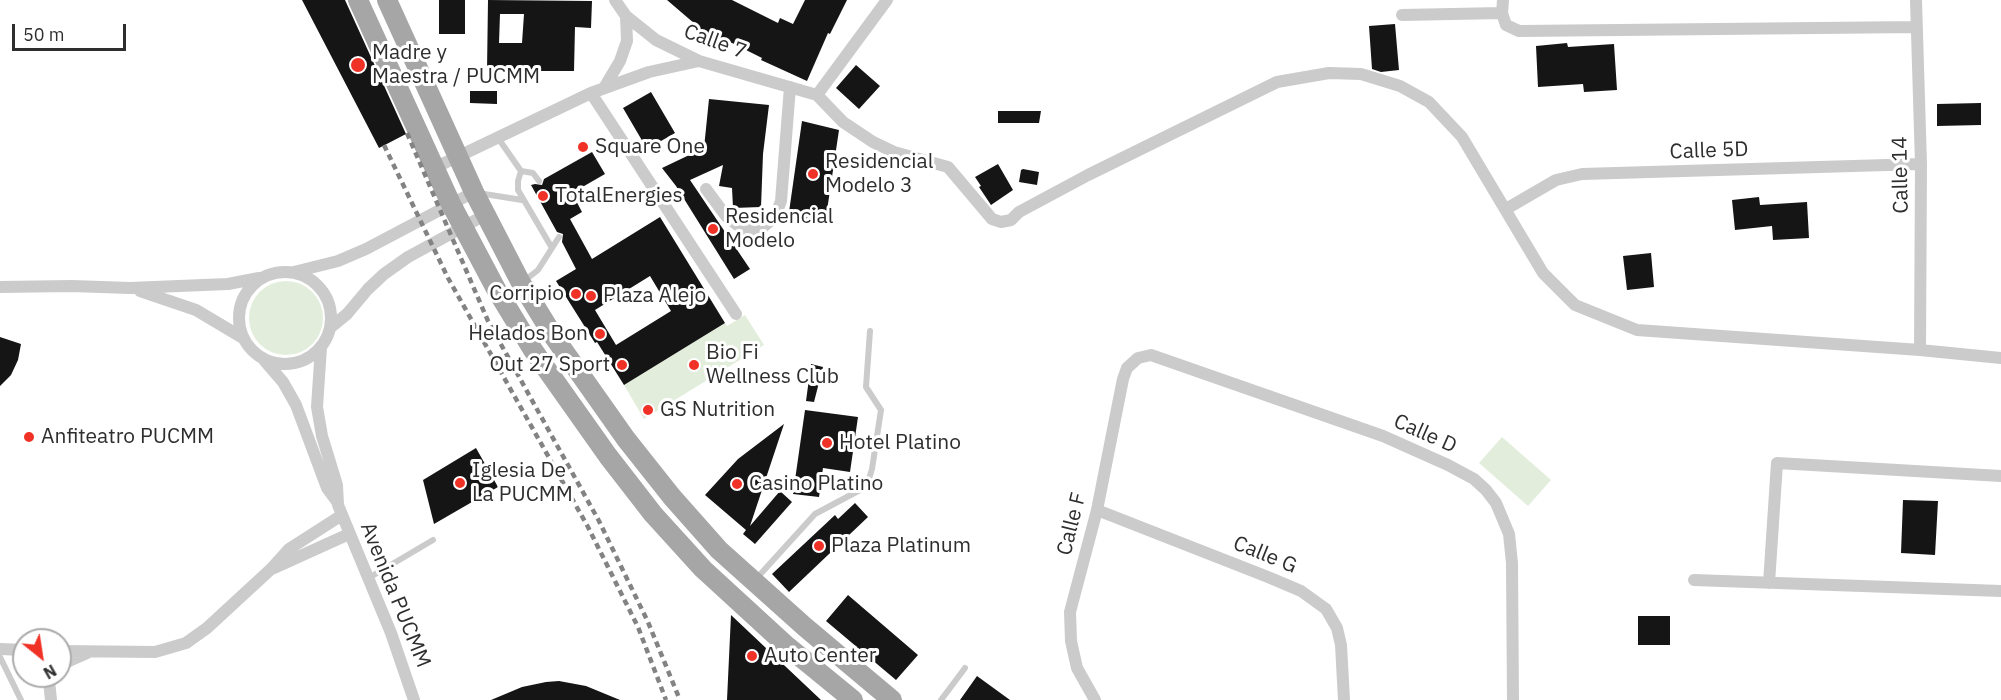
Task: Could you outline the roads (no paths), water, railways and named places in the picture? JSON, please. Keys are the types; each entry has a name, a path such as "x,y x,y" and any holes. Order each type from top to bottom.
{"main road":[{"path":"358,0 462,227 533,350 652,514 703,568 787,646 853,700"},
{"path":"387,0 457,157 521,284 554,337 626,439 672,497 719,550 805,627 892,700"}],"street":[{"name":"Calle 7","path":"615,0 626,16 656,40 699,61 817,95"},
{"path":"887,0 817,95 843,122 873,142 894,152 948,167 992,219 1004,223 1019,212 1088,175 1277,82 1329,73 1361,74 1400,86 1429,102 1462,137 1543,273 1575,305 1637,330 2001,358"},
{"path":"1503,0 1504,19"},
{"name":"Calle 14","path":"1916,0 1921,164 1920,350"},
{"path":"1402,15 1504,19 1519,31 1916,27"},
{"path":"604,88 620,61 627,41 626,16"},
{"path":"434,168 591,93 649,72 699,61"},
{"path":"706,189 726,216 745,231 762,228 775,217 781,201 790,87"},
{"path":"591,93 736,314"},
{"name":"Calle 5D","path":"1506,209 1556,180 1582,174 1921,164"},
{"path":"0,287 130,288 228,284 292,272 338,261 366,249 474,192"},
{"path":"264,277 252,285 239,310 239,324 243,338 250,348 263,359 278,364 294,363 309,358 321,347 331,327 347,314 384,274 408,257 485,215"},
{"path":"292,272 307,277 319,285 327,298 331,327"},
{"path":"130,288 196,310 243,338"},
{"name":"Avenida PUCMM","path":"321,347 317,407 322,436 337,484 340,510"},
{"name":"Calle D","path":"1138,358 1150,355 1383,436 1448,465 1486,490 1496,503 1509,534 1512,563 1513,700"},
{"name":"Calle F","path":"1095,700 1077,668 1071,641 1070,612 1097,510 1123,379 1126,368 1138,358"},
{"name":"Avenida PUCMM","path":"263,359 283,382 296,405 327,488 340,510 391,633 414,700"},
{"path":"1769,583 1777,463 2001,476"},
{"path":"72,651 155,652 186,643 207,628 271,570 290,549 340,510"},
{"name":"Calle G","path":"1097,510 1276,580 1301,591 1326,609 1337,628 1341,645 1344,700"},
{"path":"271,570 349,534"},
{"path":"1694,580 2001,591"},
{"path":"72,660 93,650"}],"lane":[{"path":"497,138 521,171 532,173 539,182"},
{"path":"521,171 518,190 522,200 552,248"},
{"path":"474,192 522,200"},
{"path":"521,284 538,270 559,237"},
{"path":"754,581 815,514 860,490 869,479 881,410 866,387 870,331"},
{"path":"367,579 433,540"},
{"path":"0,657 21,700"},
{"path":"941,700 965,668"}],"railway":[{"path":"407,133 488,321 599,521 648,622 680,700"},
{"path":"384,145 448,278 588,527 638,627 666,700"}],"place":[{"name":"Madre y Maestra / PUCMM","path":"358,65"},
{"name":"Square One","path":"583,147"},
{"name":"Residencial Modelo 3","path":"813,174"},
{"name":"TotalEnergies","path":"543,196"},
{"name":"Residencial Modelo","path":"713,229"},
{"name":"Corripio","path":"576,294"},
{"name":"Plaza Alejo","path":"591,296"},
{"name":"Helados Bon","path":"600,334"},
{"name":"Out 27 Sport","path":"622,365"},
{"name":"Bio Fi Wellness Club","path":"694,365"},
{"name":"GS Nutrition","path":"648,410"},
{"name":"Anfiteatro PUCMM","path":"29,437"},
{"name":"Hotel Platino","path":"827,443"},
{"name":"Iglesia De La PUCMM","path":"460,483"},
{"name":"Casino Platino","path":"737,484"},
{"name":"Plaza Platinum","path":"819,546"},
{"name":"Auto Center","path":"752,656"}]}
